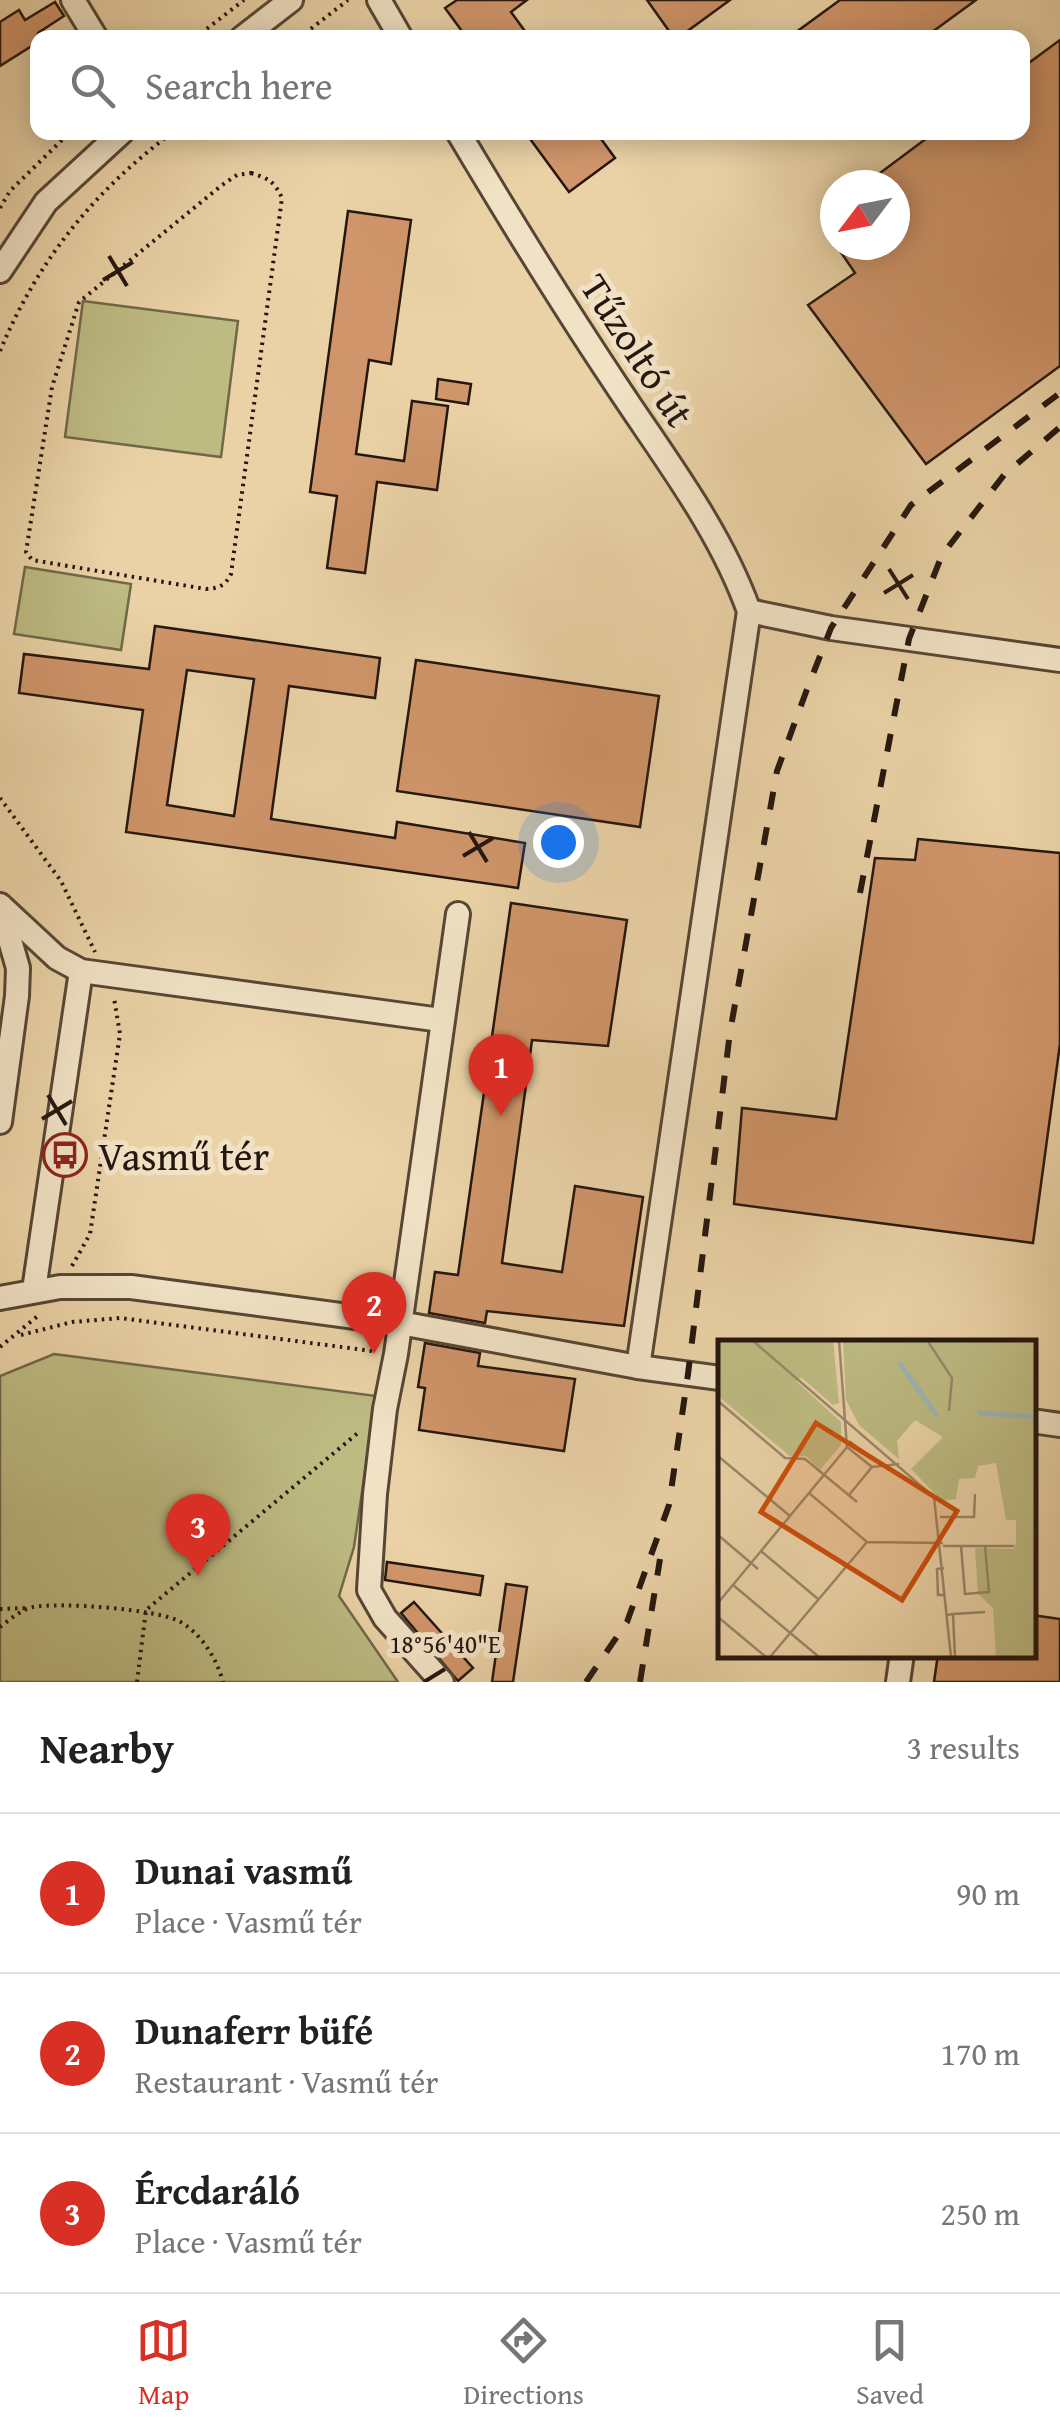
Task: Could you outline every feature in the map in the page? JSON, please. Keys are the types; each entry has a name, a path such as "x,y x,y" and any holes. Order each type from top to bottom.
{"street":[{"path":"73,0 91,30"},
{"path":"253,30 292,0"},
{"path":"378,0 396,30"},
{"path":"0,272 46,202 113,140"},
{"name":"Tűzoltó út","path":"463,140 551,287 704,518 734,571 749,612"},
{"path":"638,1367 749,612 832,628 1060,660"},
{"path":"0,906 57,958 81,971 441,1020"},
{"path":"0,906 18,968 18,996 0,1122"},
{"path":"442,1682 385,1618 369,1590 385,1409 458,914"},
{"path":"34,1290 81,971"},
{"path":"0,1298 60,1287 130,1287 400,1323 718,1378"},
{"path":"1035,1421 1060,1425"},
{"path":"898,1682 902,1657"}],"path":[{"path":"205,30 244,0"},
{"path":"309,30 348,0"},
{"path":"0,208 10,192 62,140"},
{"path":"0,351 42,266 74,223 110,183 163,140"},
{"path":"237,175 266,177 282,198 227,582 220,588 206,589 32,560 26,552 52,386 79,302 222,185 237,175"},
{"path":"0,798 61,880 105,974 116,1004 120,1034 90,1234 46,1308 0,1346"},
{"path":"16,1336 72,1322 120,1318 396,1354"},
{"path":"137,1682 146,1610 385,1409"},
{"path":"0,1627 31,1607"},
{"path":"0,1609 146,1610 179,1621 192,1632 218,1666 223,1682"}],"shaded area":[{"path":"83,301 238,321 221,457 65,437"},
{"path":"25,567 131,584 121,650 14,634"},
{"path":"54,1354 376,1396 354,1547 339,1596 398,1682 0,1682 0,1376"}],"building":[{"path":"457,0 527,0 511,12 524,30 461,30 445,8"},
{"path":"647,0 730,0 689,30 668,30"},
{"path":"840,0 976,0 935,30 799,30"},
{"path":"55,2 64,16 43,30 30,30 30,47 0,66 0,22 19,10 25,20"},
{"path":"1060,40 1060,366 926,464 808,305 855,273 846,260 910,260 910,170 884,170 924,140 1030,140 1030,62"},
{"path":"531,140 602,140 615,158 569,192"},
{"path":"348,211 411,220 391,364 369,360 356,454 404,461 412,401 448,406 437,490 377,482 365,573 327,568 337,496 310,492"},
{"path":"438,379 471,384 468,404 436,399"},
{"path":"155,626 380,658 375,698 289,686 271,819 395,838 397,822 525,843 518,888 126,832 143,710 19,693 24,654 149,669","holes":["187,670 254,679 234,816 167,805"]},
{"path":"416,660 659,696 640,827 397,791"},
{"path":"918,839 1060,853 1060,1044 1033,1243 734,1204 742,1108 836,1119 875,858 915,860"},
{"path":"511,903 627,920 608,1046 532,1040 502,1263 562,1272 575,1186 643,1197 624,1326 487,1311 485,1323 429,1313 435,1272 458,1275"},
{"path":"425,1343 480,1353 478,1366 575,1379 564,1451 419,1430 425,1388 418,1387"},
{"path":"387,1562 483,1576 480,1595 385,1580"},
{"path":"506,1584 527,1587 513,1682 492,1682"},
{"path":"414,1602 473,1668 458,1681 401,1613"},
{"path":"1035,1615 1060,1619 1060,1682 934,1682 938,1657 1035,1657"}],"railway":[{"path":"586,1682 627,1622 669,1505 730,1032 777,771 806,692 831,628 911,505 1060,393"},
{"path":"860,893 909,639 942,555 1004,475 1060,427"},
{"path":"640,1682 660,1559"}],"place":[{"name":"Dunai vasmű","path":"501,1116"},
{"name":"Vasmű tér","path":"65,1155"},
{"name":"Dunaferr büfé","path":"374,1354"},
{"name":"Ércdaráló","path":"198,1576"}]}
